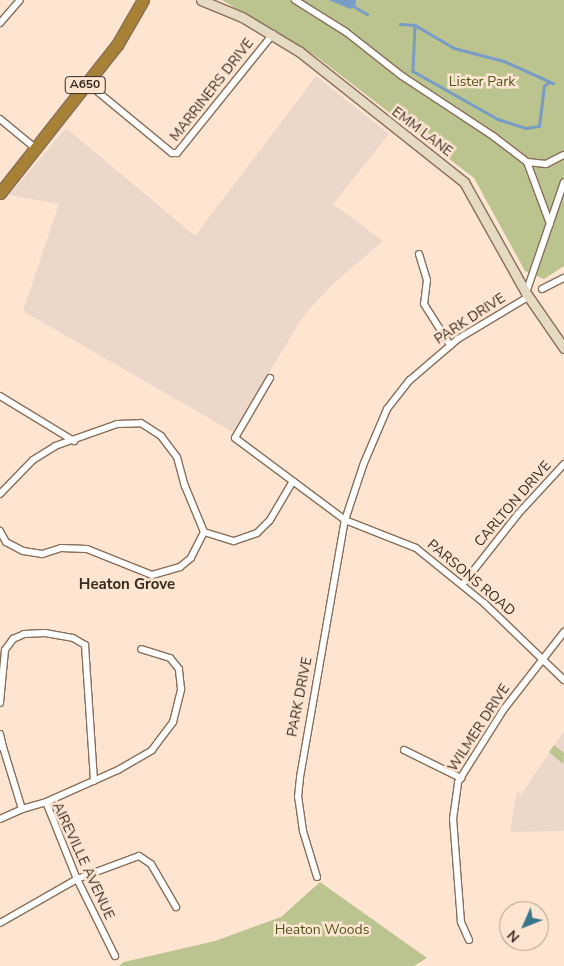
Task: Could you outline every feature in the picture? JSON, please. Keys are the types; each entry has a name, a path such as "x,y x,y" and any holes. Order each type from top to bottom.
{"highway":[{"name":"A650","path":"0,193 117,44 143,0"}],"street":[{"path":"0,23 20,0"},
{"name":"EMM LANE","path":"202,0 273,34 464,182 527,295 564,348"},
{"path":"294,0 346,32 402,76 493,136 527,162 546,164 564,155"},
{"name":"MARRINERS DRIVE","path":"98,92 172,153 177,153 273,34"},
{"path":"0,119 35,148"},
{"path":"527,162 550,224"},
{"path":"527,295 564,182"},
{"path":"419,254 427,280 424,304 450,345"},
{"path":"542,289 564,278"},
{"name":"PARK DRIVE","path":"317,877 303,830 298,790 306,730 345,520 387,409 410,380 450,345 527,295"},
{"path":"270,378 236,438 345,520"},
{"path":"0,396 74,441"},
{"path":"0,494 33,460 56,446 130,421 151,428 169,444 177,457 204,532 191,558 180,568 152,575 88,549 61,548 42,554 23,551 6,542 0,531"},
{"name":"CARLTON DRIVE","path":"462,585 518,514 564,464"},
{"path":"204,532 234,541 257,533 270,520 293,481"},
{"name":"PARSONS ROAD","path":"345,520 382,532 416,548 462,585 564,680"},
{"name":"WILMER DRIVE","path":"469,940 461,922 453,819 461,778 504,709 564,632"},
{"path":"0,702 5,650 13,639 24,634 46,633 73,638 85,645 94,781"},
{"path":"46,802 94,781 152,750 174,722 181,689 179,669 170,658 141,649"},
{"path":"0,734 1,747 22,809"},
{"path":"404,750 461,778"},
{"name":"AIREVILLE AVENUE","path":"0,819 22,809 46,802 77,879 114,956"},
{"path":"0,923 77,879 139,856 151,864 176,907"}],"shaded area":[{"path":"316,76 389,134 333,204 383,241 334,283 304,315 233,432 23,311 59,204 9,195 66,128 195,236"},
{"path":"564,731 564,831 510,832 517,791 521,795"}],"green space":[{"name":"Lister Park","path":"222,0 564,0 564,266 544,279 525,271 474,178 317,57"},
{"path":"554,745 564,753 563,764 549,752"},
{"name":"Heaton Woods","path":"320,882 427,958 414,966 119,966 124,962 215,941 281,917"}],"water":[{"path":"329,0 356,0 355,7 350,9"}],"waterway":[{"path":"355,7 367,14"},
{"path":"400,24 415,25 454,48 504,61 553,83"},
{"path":"415,25 413,71 498,119 526,128 539,126 544,86 549,82"}],"district":[{"name":"Heaton Grove","path":"127,585"}]}
